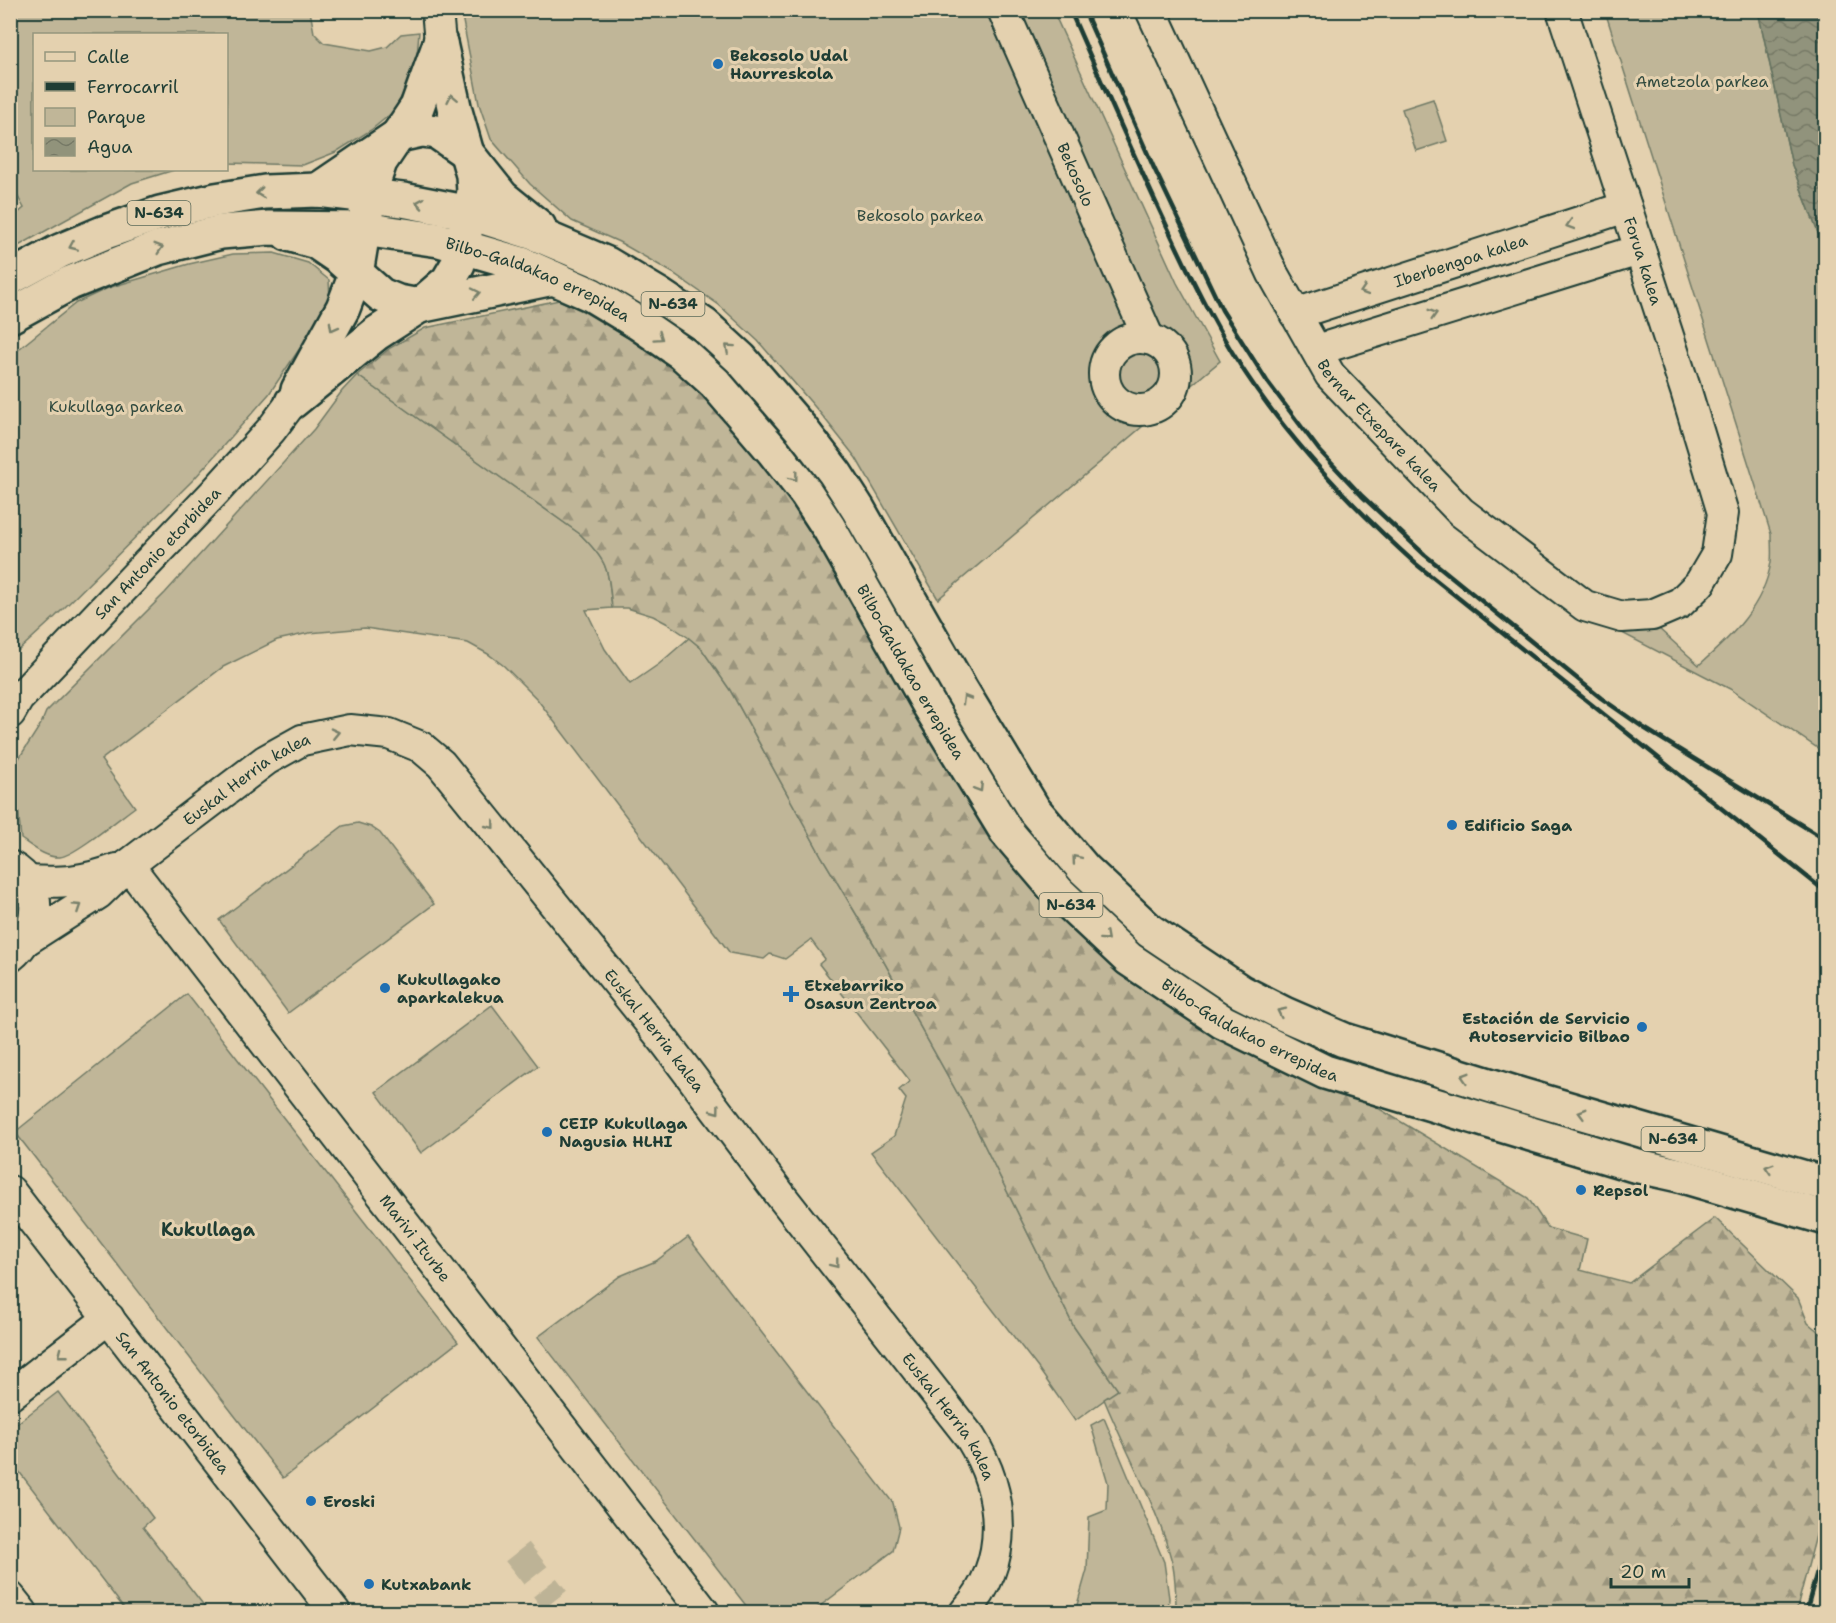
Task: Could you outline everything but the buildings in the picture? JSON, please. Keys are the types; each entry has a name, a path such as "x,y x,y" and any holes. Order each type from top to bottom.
{"highway":[{"path":"292,402 343,308 356,274 369,195 380,162 417,106 440,44"},
{"path":"292,402 377,333 419,306 448,281 458,264 474,192 472,175 440,44"},
{"path":"318,190 399,135 422,130 437,132 466,152 502,197 559,243"},
{"name":"Bilbo-Galdakao errepidea","path":"10,278 60,251 160,213 215,200 265,192 318,190 369,195 470,213 559,243 607,264 704,325 741,359 769,391 835,473 1034,810 1084,868 1150,931 1241,992 1344,1040 1521,1095 1826,1184"},
{"path":"269,228 316,242 338,257 381,294 398,302 419,306 553,278"},
{"name":"Bilbo-Galdakao errepidea","path":"10,316 70,283 159,248 221,232 269,228 363,229 439,240 522,264 592,295 682,353 716,383 774,452 806,493 829,528 935,715 1006,831 1058,892 1129,959 1223,1022 1324,1072 1634,1165 1826,1218"}],"street":[{"path":"437,10 440,44"},
{"name":"Bekosolo","path":"1003,10 1149,339"},
{"name":"Bernar Etxepare kalea","path":"1150,10 1273,273 1330,375 1461,512 1585,606 1622,617 1652,615 1680,603 1700,583 1717,554 1723,513"},
{"name":"Forua kalea","path":"1562,10 1686,391 1723,513"},
{"name":"Iberbengoa kalea","path":"1295,314 1626,207"},
{"path":"1317,350 1639,250"},
{"name":"San Antonio etorbidea","path":"13,711 216,492 292,402"},
{"name":"Euskal Herria kalea","path":"19,948 98,894 128,864 266,760 302,740 350,730 389,734 421,747 441,764 662,1038 782,1197 970,1437 982,1456 993,1482 995,1496 998,1534 996,1555 987,1580 965,1612"},
{"name":"Euskal Herria kalea","path":"19,874 73,882 92,879 128,864"},
{"name":"Marivi Iturbe","path":"128,864 704,1612"},
{"path":"19,874 33,895 36,910 34,925 19,948"},
{"name":"San Antonio etorbidea","path":"10,1191 335,1612"},
{"path":"10,1395 109,1318"},
{"path":"10,1597 22,1612"}],"green space":[{"path":"10,11 310,11 314,33 324,43 371,51 387,47 401,34 419,32 417,56 410,81 393,112 371,130 336,152 303,165 228,163 228,33 33,33 33,171 171,171 132,183 13,249 11,219 24,208 11,184"},
{"name":"Bekosolo parkea","path":"461,11 1053,11 1177,283 1220,361 938,599 856,458 758,341 719,305 673,273 619,242 572,221 530,184 491,139 479,104"},
{"name":"Ametzola parkea","path":"1605,11 1758,11 1792,165 1825,251 1825,753 1730,689 1622,633 1658,628 1699,665 1734,632 1754,607 1767,578 1771,562 1771,534"},
{"path":"1433,99 1447,141 1416,151 1402,109"},
{"name":"Kukullaga parkea","path":"274,253 308,263 329,280 330,299 321,317 269,394 194,479 19,650 10,630 10,356 76,303 108,288 189,264 233,254"},
{"path":"559,300 583,311 630,339 671,367 703,396 761,463 792,503 813,537 866,626 914,714 992,841 1045,904 1118,973 1214,1037 1318,1088 1373,1105 1528,1198 1548,1228 1587,1239 1580,1270 1629,1283 1715,1218 1798,1298 1808,1323 1825,1337 1825,1501 1796,1612 1176,1612 1174,1574 1166,1541 1104,1399 1118,1390 1074,1327 969,1114 874,944 822,857 730,690 701,648 689,638 653,616 627,608 612,608 608,575 602,560 580,534 357,375 390,348 425,328"},
{"path":"357,375 580,534 590,544 602,560 608,575 612,608 586,610 605,649 630,684 659,664 689,638 701,648 730,690 822,857 874,944 969,1114 1074,1327 1118,1390 1075,1421 1038,1368 871,1152 894,1136 906,1099 899,1090 910,1081 819,964 825,959 811,940 785,959 770,954 764,959 730,953 537,699 504,666 488,654 468,643 365,628 309,633 277,640 223,667 101,760 135,807 76,850 60,857 45,854 21,839 14,766 41,724 46,712 165,593 314,429"},
{"path":"358,823 380,833 434,904 288,1013 219,920 343,826"},
{"path":"187,994 458,1342 283,1478 15,1132"},
{"path":"492,1005 538,1066 421,1153 376,1092"},
{"path":"688,1237 893,1503 899,1527 893,1551 812,1612 751,1612 538,1337 620,1276 656,1261"},
{"path":"58,1392 153,1518 143,1527 209,1612 127,1612 11,1461 11,1428"},
{"path":"1104,1418 1164,1562 1169,1598 1168,1612 1075,1612 1087,1570 1089,1517 1107,1510 1108,1483 1091,1425"}],"water":[{"path":"1758,11 1825,11 1825,251 1792,165"}],"tunnel":[{"path":"517,1552 555,1600"}],"railway":[{"path":"1070,10 1153,196 1207,308 1257,390 1312,460 1352,503 1416,564 1826,892"},
{"path":"1084,10 1154,168 1222,310 1267,381 1319,450 1362,496 1425,555 1601,698 1644,728 1826,840"},
{"path":"1806,1612 1826,1538"},
{"path":"1818,1612 1826,1583"}],"place":[{"name":"Bekosolo Udal Haurreskola","path":"718,64"},
{"name":"Edificio Saga","path":"1452,825"},
{"name":"Kukullagako aparkalekua","path":"385,988"},
{"name":"Etxebarriko Osasun Zentroa","path":"791,994"},
{"name":"Estación de Servicio Autoservicio Bilbao","path":"1642,1027"},
{"name":"CEIP Kukullaga Nagusia HLHI","path":"547,1132"},
{"name":"Repsol","path":"1581,1190"},
{"name":"Eroski","path":"311,1501"},
{"name":"Kutxabank","path":"369,1584"}],"district":[{"name":"Kukullaga","path":"208,1230"}]}
